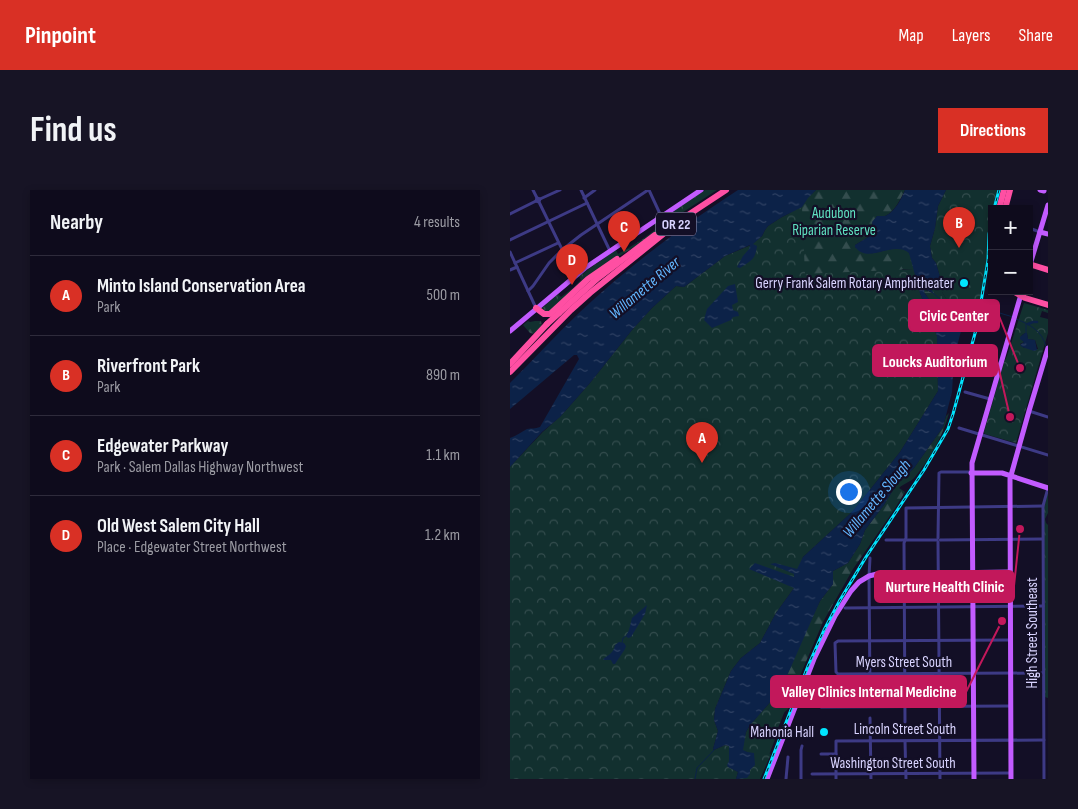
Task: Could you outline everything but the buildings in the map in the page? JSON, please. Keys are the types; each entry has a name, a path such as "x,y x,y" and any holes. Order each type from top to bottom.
{"highway":[{"name":"OR 22","path":"510,364 547,324 598,278 686,213 721,190"},
{"name":"OR 22","path":"510,372 571,310 603,282 682,219 726,190"},
{"path":"1000,205 1004,190"},
{"path":"1006,205 1010,190"},
{"name":"OR 22","path":"536,308 544,314 550,314 588,279 640,246"},
{"path":"1033,266 1048,270"},
{"path":"1018,295 1048,305"},
{"name":"OR 22","path":"536,308 538,314 549,320 559,318 571,310"}],"main road":[{"path":"510,331 575,276 701,190"},
{"path":"1033,255 1048,205"},
{"path":"1040,232 1048,234"},
{"path":"974,776 972,507 970,474 972,458 1017,311 1018,295"},
{"path":"1011,776 1010,476 1048,348"},
{"path":"970,474 1000,473 1048,488"},
{"path":"767,779 824,636 837,612 861,580 877,574 1010,572"}],"street":[{"path":"533,190 575,276"},
{"path":"510,214 560,190"},
{"path":"581,190 610,251"},
{"path":"584,198 596,190"},
{"path":"528,291 534,286 549,263 562,250 648,190 661,217"},
{"path":"510,240 587,203"},
{"path":"1033,229 1040,232"},
{"path":"515,263 558,243"},
{"path":"510,252 536,308"},
{"path":"510,270 517,267"},
{"path":"973,355 1000,365"},
{"path":"965,392 990,399"},
{"path":"1029,411 1048,417"},
{"path":"959,428 1048,455"},
{"path":"940,779 938,540 940,473 970,474"},
{"name":"High Street Southeast","path":"1044,779 1046,698 1043,673 1042,539 1043,506 1048,488"},
{"path":"905,722 904,542 906,508 1043,506"},
{"path":"886,540 1042,539"},
{"path":"870,558 870,692"},
{"path":"845,608 1043,606"},
{"path":"870,641 1010,640"},
{"name":"Myers Street South","path":"870,641 836,641 836,673 1043,673"},
{"path":"821,707 1011,706"},
{"path":"870,718 871,779"},
{"path":"905,740 906,779"},
{"name":"Lincoln Street South","path":"836,754 836,741 1044,740"},
{"path":"801,779 802,746"},
{"path":"821,754 836,754 836,777"},
{"path":"786,779 788,757"},
{"name":"Washington Street South","path":"812,774 836,777 871,774 1011,776"}],"green space":[{"path":"705,190 717,190 610,262 551,311 546,313 541,309 558,294 561,297 573,288 581,280 579,276 616,250 618,254 640,241 655,230 655,224"},
{"name":"Audubon Riparian Reserve","path":"816,190 905,190 894,209 885,216 877,216 872,224 870,236 855,245 855,247 864,252 872,253 897,248 906,250 910,255 914,269 903,269 510,467 543,432"},
{"path":"946,190 998,190 994,205 988,205 987,260 979,304 961,300 960,302 947,300 942,292 942,284 936,263 932,258 930,246 938,206"},
{"path":"802,207 805,274 914,269 920,293 937,336 938,391 900,452 853,511 803,557 794,588 776,613 760,643 741,658 731,671 715,709 714,720 718,731 713,749 725,745 729,746 729,767 738,772 736,779 510,779 510,467 560,417 632,330 676,286 684,287 725,256 751,245 762,236 768,226"},
{"path":"932,283 942,284 942,292 947,300 979,305 978,311 960,305 957,314 960,318 955,322 941,318 937,315 924,292 924,289 932,293 930,285"},
{"path":"1024,303 1048,310 1048,313 1042,311 1040,317 1048,319 1048,333 1016,443 985,434 984,432","holes":["1027,333 1028,339 1035,340 1038,349 1024,348 1020,344 1024,342 1020,338"]},
{"path":"528,321 541,321 542,326 535,334 530,333 523,325"},
{"path":"949,413 940,439 931,455 913,479 899,488 905,492 853,569 823,622 788,709 779,717 775,739 769,755 739,779 757,717 773,699 820,601 833,584 833,571 848,563 860,544 865,530 896,485 914,468 943,427 946,416"},
{"path":"1048,491 1048,513 1045,519 1048,525 1048,698 1045,697 1044,508"},
{"path":"765,708 786,708 768,753 771,754 760,779 739,779 749,770 747,752 743,751 742,748 746,732"}],"water":[{"name":"Willamette River","path":"738,190 816,190 802,207 768,226 762,236 753,244 757,246 754,257 740,268 737,267 750,245 725,256 684,287 676,286 632,330 560,417 542,432 510,467 510,438 527,429 540,427 579,359 577,355 574,355 510,409 510,383 580,312 617,279 696,218"},
{"path":"905,190 946,190 938,206 930,246 932,258 936,263 942,284 932,283 930,285 933,293 925,289 924,292 938,316 947,319 952,318 955,322 960,318 961,331 954,358 952,392 943,427 914,468 896,485 865,530 860,544 848,563 833,571 833,584 820,601 783,685 746,732 743,750 754,753 755,765 750,770 747,778 736,779 738,772 727,765 729,761 729,746 725,745 713,749 718,731 714,720 715,709 731,671 741,658 760,643 776,613 794,588 749,569 755,563 794,577 794,574 770,564 775,563 797,569 803,557 853,511 900,452 938,391 937,336 920,293 909,253 895,249 867,254 855,247 855,245 870,236 873,226 872,222 877,216 885,216 894,209"},
{"path":"735,284 738,302 732,305 733,310 738,312 739,316 733,317 731,320 712,328 704,320 707,309 728,286"},
{"path":"1027,333 1028,339 1035,340 1037,350 1034,351 1020,345 1024,342 1020,337"},
{"path":"647,605 645,614 631,637 628,638 626,636 632,618"},
{"path":"619,642 624,643 626,646 615,664 611,660 604,660 603,659 614,650 615,645"}],"waterway":[{"path":"932,292 941,300 983,308 1013,317"},
{"path":"1016,319 1039,332 1046,347"},
{"path":"1028,324 1037,322"},
{"path":"1026,324 1026,333"},
{"path":"622,643 623,638 626,636"},
{"name":"Willamette Slough","path":"695,779 697,768 714,750"}],"railway":[{"path":"995,205 999,190"},
{"path":"764,779 824,630 866,557 924,470 948,429 977,326 988,250"}],"place":[{"name":"Riverfront Park","path":"959,248"},
{"name":"Edgewater Parkway","path":"624,252"},
{"name":"Gerry Frank Salem Rotary Amphitheater","path":"964,283"},
{"name":"Old West Salem City Hall","path":"572,285"},
{"name":"Civic Center","path":"1020,368"},
{"name":"Loucks Auditorium","path":"1010,417"},
{"name":"Minto Island Conservation Area","path":"702,463"},
{"name":"Nurture Health Clinic","path":"1020,529"},
{"name":"Valley Clinics Internal Medicine","path":"1002,621"},
{"name":"Mahonia Hall","path":"824,732"}]}
